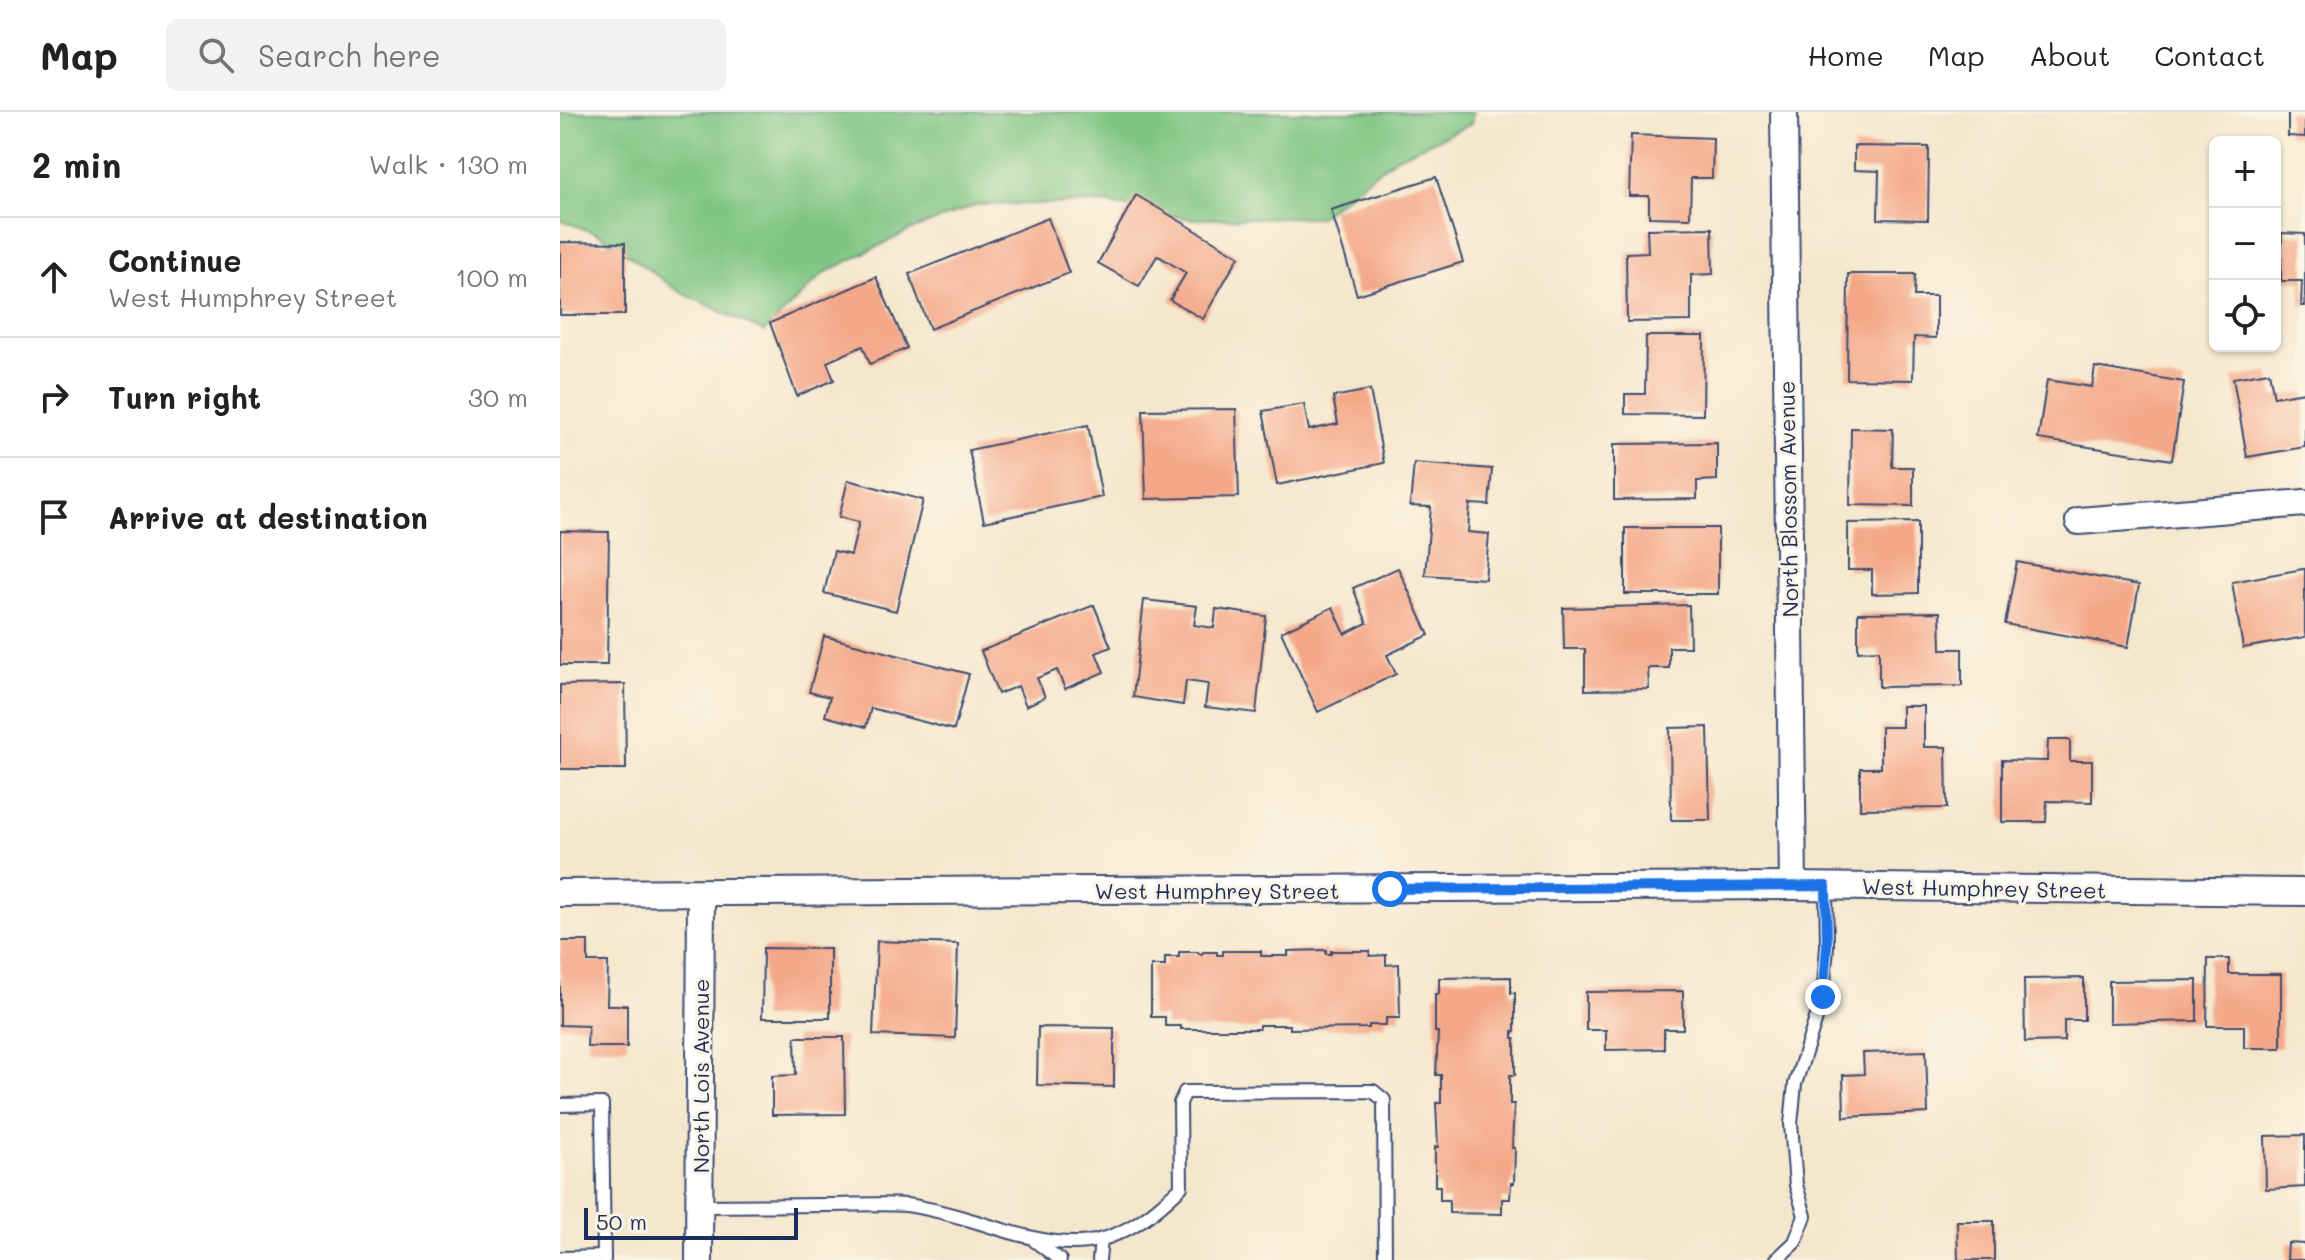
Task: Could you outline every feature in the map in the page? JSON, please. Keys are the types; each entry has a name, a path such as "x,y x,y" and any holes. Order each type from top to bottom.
{"street":[{"name":"North Blossom Avenue","path":"1784,112 1793,886"},
{"path":"2079,521 2305,503"},
{"name":"West Humphrey Street","path":"560,893 1793,886 2305,892"},
{"name":"North Lois Avenue","path":"699,1260 701,893"}],"lane":[{"path":"1776,1260 1795,1242 1805,1216 1796,1185 1791,1124 1795,1084 1823,997 1827,946 1826,886"},
{"path":"700,1206 894,1204 928,1207 1032,1240 1064,1245 1101,1240 1141,1222 1181,1187 1180,1103 1185,1092 1373,1091 1384,1100 1385,1260"},
{"path":"560,1105 602,1104 604,1258 560,1258"},
{"path":"1032,1240 1060,1260"},
{"path":"1099,1260 1101,1240"}],"green space":[{"path":"560,112 1473,112 1471,124 1395,158 1319,217 1191,219 1105,203 976,205 909,231 824,273 764,332 678,291 601,235 560,220"}],"building":[{"path":"2288,112 2305,112 2305,137 2288,136"},
{"path":"1631,135 1713,138 1712,178 1691,178 1690,218 1649,217 1649,196 1629,196"},
{"path":"1854,146 1929,147 1928,220 1878,219 1879,171 1854,170"},
{"path":"1436,177 1463,262 1357,295 1331,210"},
{"path":"1136,195 1239,256 1203,319 1170,300 1186,273 1160,257 1157,256 1139,286 1098,263"},
{"path":"1048,218 1069,273 930,329 909,274"},
{"path":"1712,228 1713,274 1691,275 1691,321 1627,322 1626,253 1648,252 1647,229"},
{"path":"2282,233 2305,234 2305,306 2301,306 2302,281 2281,281"},
{"path":"560,242 625,243 625,315 560,315"},
{"path":"1848,274 1915,274 1914,296 1936,296 1936,338 1914,337 1913,380 1847,379"},
{"path":"876,277 907,348 870,364 863,346 827,362 834,380 797,396 770,323"},
{"path":"1646,336 1704,336 1703,415 1625,414 1625,394 1645,394"},
{"path":"2095,367 2184,382 2172,460 2038,439 2047,380 2092,387"},
{"path":"2269,372 2274,397 2305,392 2305,447 2247,457 2233,378"},
{"path":"1370,390 1384,463 1277,485 1263,411 1304,404 1309,430 1338,424 1333,397"},
{"path":"1236,409 1239,497 1146,499 1143,410"},
{"path":"1088,425 1102,497 984,522 969,450"},
{"path":"1851,428 1893,429 1892,467 1913,467 1913,506 1850,505"},
{"path":"1717,443 1717,480 1697,481 1697,499 1614,500 1614,444"},
{"path":"1414,463 1492,469 1489,505 1470,504 1468,532 1489,534 1485,579 1425,575 1431,507 1410,506"},
{"path":"848,480 923,500 896,611 824,593 834,551 851,555 859,522 839,517"},
{"path":"1918,522 1918,593 1872,594 1872,570 1848,570 1848,523"},
{"path":"1625,528 1718,528 1718,594 1625,594"},
{"path":"560,531 609,532 607,665 560,665"},
{"path":"2017,562 2139,585 2128,647 2005,624"},
{"path":"1398,568 1429,635 1387,655 1396,674 1318,712 1281,632 1333,607 1345,634 1367,623 1353,588"},
{"path":"2305,569 2305,637 2243,648 2232,582"},
{"path":"1144,600 1197,606 1194,625 1214,628 1216,609 1266,616 1256,713 1205,707 1208,684 1186,681 1183,705 1133,697"},
{"path":"1094,605 1111,647 1096,653 1104,672 1065,689 1057,670 1037,678 1045,697 1026,706 1018,686 998,694 981,651"},
{"path":"1689,605 1690,647 1669,647 1669,668 1648,668 1649,689 1585,690 1585,649 1564,649 1563,608"},
{"path":"1940,612 1941,649 1962,649 1962,686 1879,687 1879,650 1858,651 1858,613"},
{"path":"824,636 969,674 954,730 871,708 866,727 825,716 830,697 809,692"},
{"path":"625,684 626,769 560,769 560,685"},
{"path":"1902,706 1924,706 1924,747 1946,747 1947,808 1860,809 1860,768 1881,768 1881,727 1902,727"},
{"path":"1708,727 1710,820 1671,820 1670,728"},
{"path":"2048,740 2070,740 2070,761 2092,761 2092,802 2047,801 2046,822 2002,822 2002,760 2047,761"},
{"path":"560,941 588,941 588,962 608,962 607,1005 627,1005 627,1047 587,1047 588,1026 560,1025"},
{"path":"877,941 958,944 955,1038 873,1035"},
{"path":"763,948 830,949 830,1018 762,1018"},
{"path":"1326,950 1326,954 1331,954 1331,951 1370,951 1370,956 1386,955 1386,965 1399,964 1400,1018 1386,1018 1386,1025 1369,1025 1369,1028 1290,1029 1290,1025 1259,1025 1259,1029 1181,1029 1181,1026 1165,1026 1165,1017 1151,1017 1151,966 1165,966 1165,957 1179,957 1179,952 1198,952 1201,955 1203,952 1217,952 1217,955 1223,955 1223,951 1261,951 1261,956 1288,956 1288,951"},
{"path":"2208,959 2229,959 2229,974 2281,974 2281,1048 2244,1048 2244,1026 2207,1026"},
{"path":"1511,977 1511,993 1515,993 1515,1075 1510,1075 1510,1104 1514,1104 1512,1148 1515,1148 1514,1183 1511,1183 1510,1199 1502,1199 1502,1214 1449,1213 1449,1200 1440,1200 1440,1186 1435,1186 1435,1147 1438,1147 1436,1103 1441,1103 1441,1075 1436,1075 1438,1032 1435,1032 1435,994 1439,994 1439,978"},
{"path":"2084,978 2084,1020 2064,1020 2064,1041 2025,1042 2024,979"},
{"path":"2197,980 2197,1021 2109,1023 2109,981"},
{"path":"1683,991 1683,1029 1664,1029 1664,1049 1606,1050 1606,1030 1586,1030 1586,992"},
{"path":"1038,1027 1114,1028 1114,1087 1037,1085"},
{"path":"795,1037 844,1037 845,1114 772,1115 772,1076 796,1075"},
{"path":"1926,1051 1928,1113 1844,1117 1843,1075 1864,1074 1863,1053"},
{"path":"2305,1135 2305,1187 2266,1189 2265,1136"},
{"path":"1957,1221 1994,1221 1994,1260 1958,1260"},
{"path":"2288,1243 2305,1244 2305,1260 2287,1260"}],"route":[{"path":"1390,889 1826,886 1827,946 1823,997"}]}
